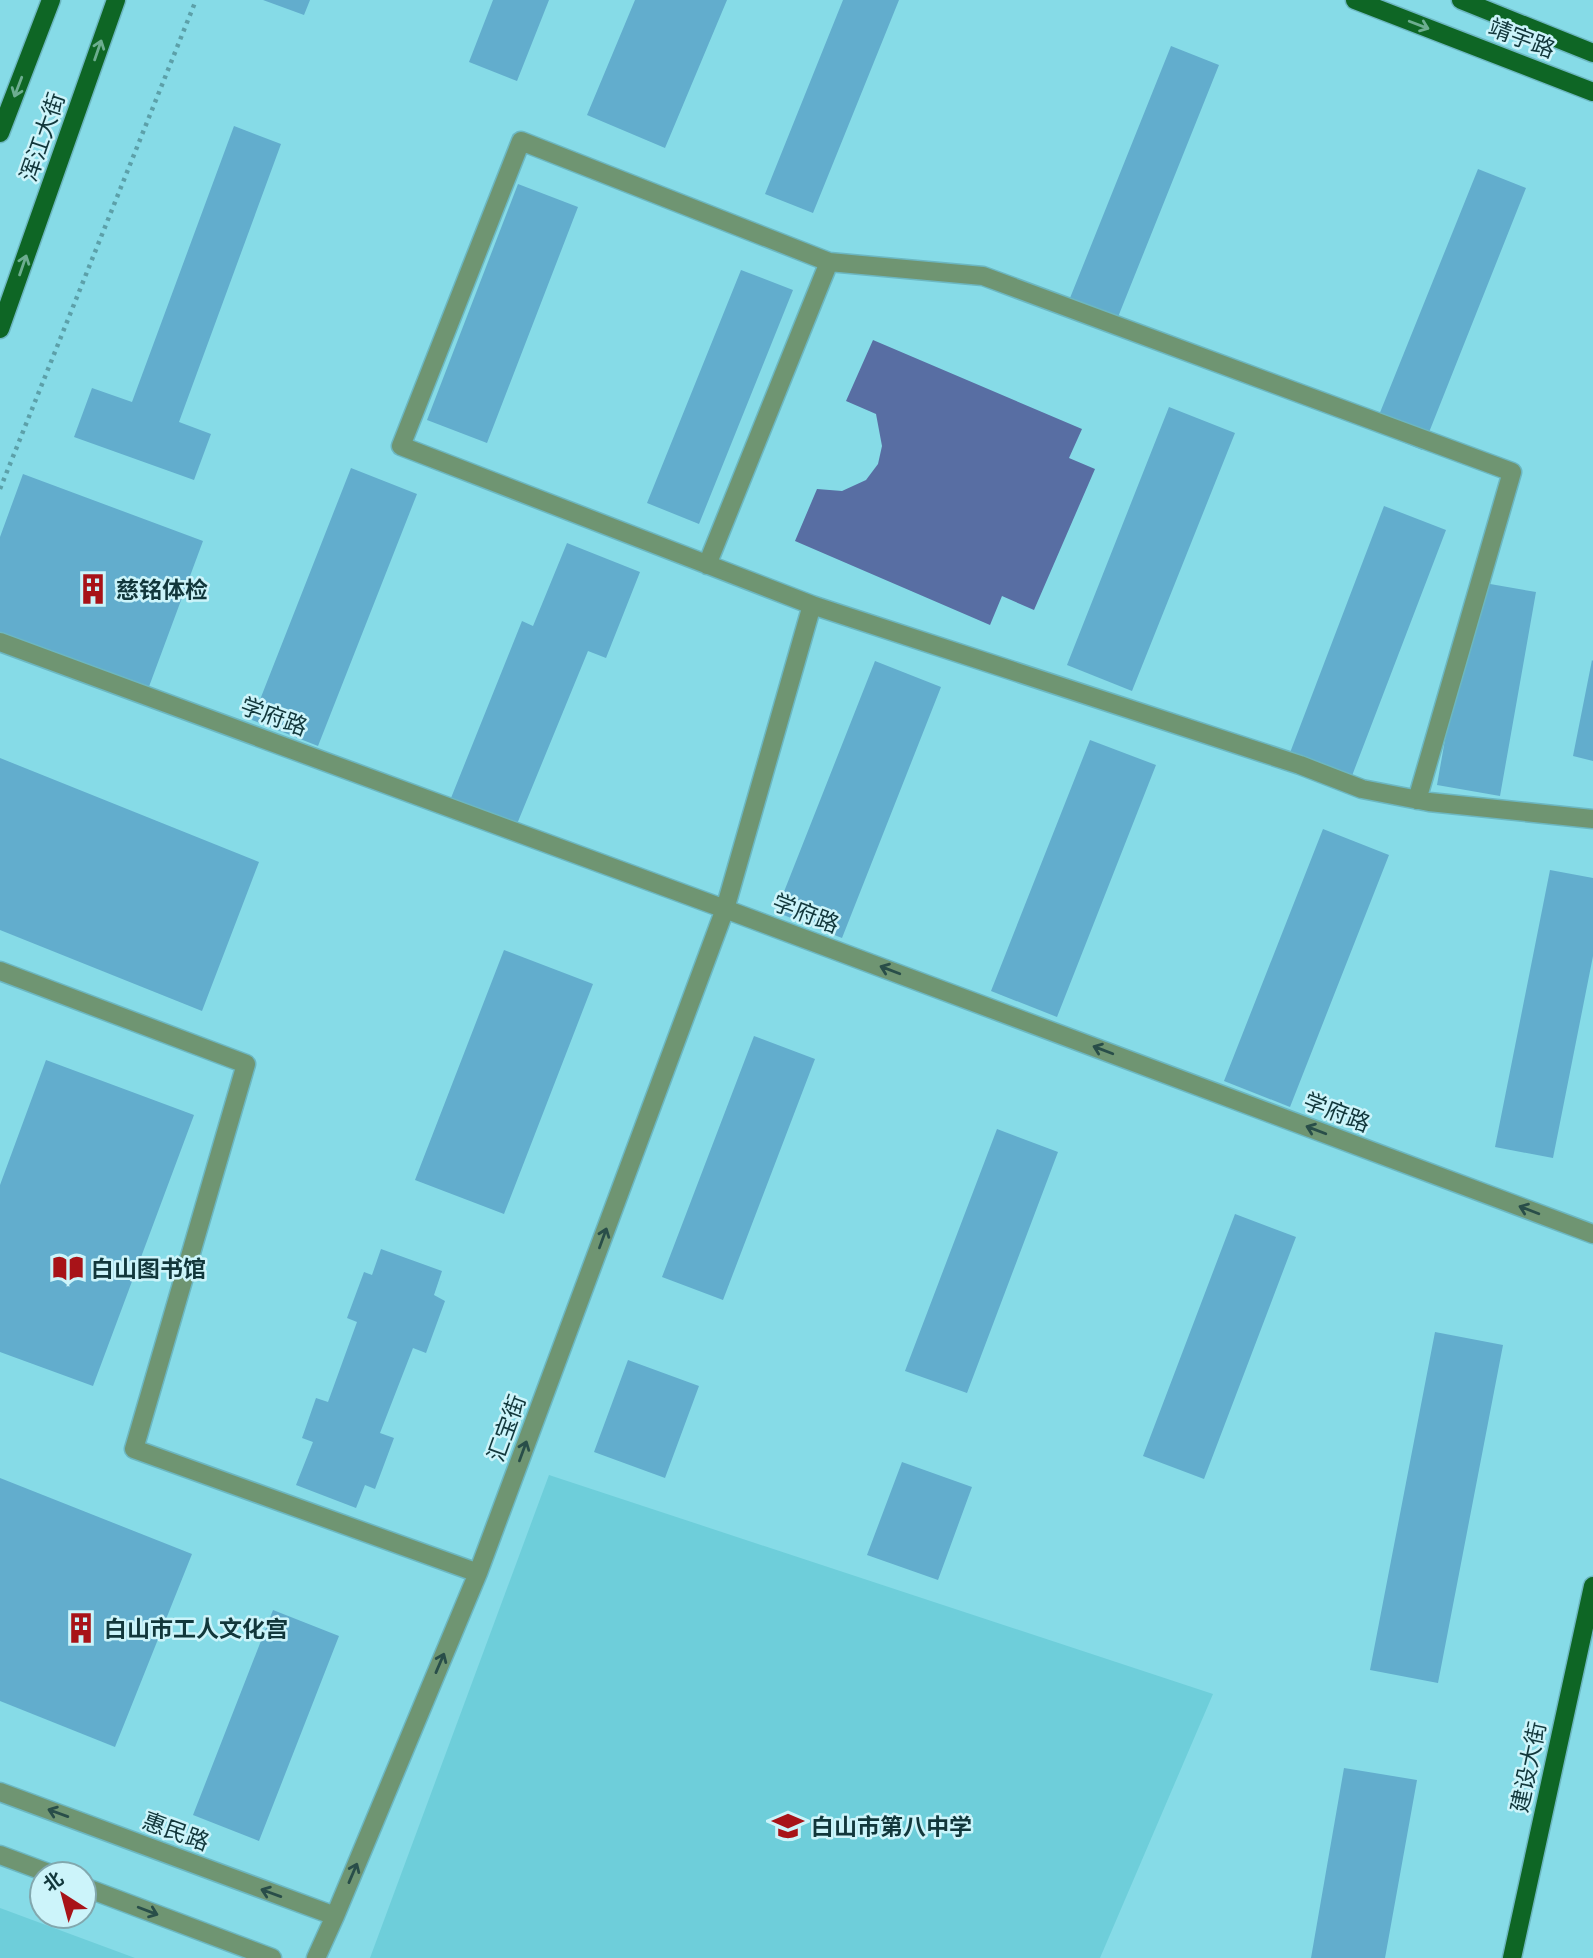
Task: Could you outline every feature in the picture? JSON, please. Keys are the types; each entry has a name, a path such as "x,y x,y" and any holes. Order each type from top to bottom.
{"main road":[{"name":"浑江大街","path":"0,133 51,0"},
{"name":"浑江大街","path":"0,329 116,0"},
{"name":"靖宇路","path":"1355,0 1593,92"},
{"name":"靖宇路","path":"1461,0 1593,52"},
{"name":"建设大街","path":"1512,1958 1593,1586"}],"street":[{"path":"1417,800 1512,472 983,276 829,262 521,142 401,446 812,605 1300,765 1362,789 1417,800 1593,819"},
{"path":"707,565 829,262"},
{"name":"汇宝街","path":"316,1958 478,1573 725,909 812,605"},
{"name":"学府路","path":"0,642 725,909 1593,1234"},
{"path":"0,971 246,1063 134,1449 478,1573"},
{"name":"惠民路","path":"0,1792 335,1916"},
{"path":"0,1855 28,1865"},
{"path":"98,1891 272,1958"}],"path":[{"path":"0,489 196,0"}],"shaded area":[{"path":"873,340 1082,429 1069,458 1095,469 1034,610 1002,596 990,625 795,541 817,489 842,491 866,480 878,464 882,446 876,414 846,401"},
{"name":"白山市第八中学","path":"549,1475 1213,1694 1100,1958 370,1958"},
{"path":"0,1908 28,1918 28,1930 59,1930 135,1958 0,1958"}],"building":[{"path":"263,0 310,0 304,15"},
{"path":"493,0 549,0 517,81 469,62"},
{"path":"635,0 727,0 665,148 587,115"},
{"path":"843,0 899,0 813,213 765,194"},
{"path":"1171,46 1219,65 1114,327 1066,308"},
{"path":"234,126 281,144 179,422 211,434 194,480 74,437 92,388 132,402"},
{"path":"1478,169 1526,188 1422,450 1373,430"},
{"path":"518,184 578,207 487,443 427,420"},
{"path":"741,270 793,290 699,524 647,503"},
{"path":"1169,407 1235,433 1132,691 1067,665"},
{"path":"351,468 417,494 318,746 252,720"},
{"name":"慈铭体检","path":"23,474 203,541 147,692 0,637 0,537"},
{"path":"1384,506 1446,530 1350,781 1288,758"},
{"path":"567,543 640,572 606,658 588,651 517,824 451,798 522,621 533,626"},
{"path":"1473,581 1536,592 1500,796 1437,785"},
{"path":"875,661 941,687 842,938 776,912"},
{"path":"1593,661 1593,761 1573,756"},
{"path":"1090,740 1156,765 1057,1017 991,991"},
{"path":"0,758 259,862 202,1011 0,930"},
{"path":"1323,829 1389,855 1290,1107 1224,1081"},
{"path":"1550,870 1593,878 1593,956 1553,1158 1495,1147"},
{"path":"504,950 593,984 504,1214 415,1180"},
{"path":"754,1036 815,1059 723,1300 662,1277"},
{"name":"白山图书馆","path":"46,1060 194,1115 93,1386 0,1352 0,1185"},
{"path":"997,1129 1058,1152 967,1393 905,1371"},
{"path":"1235,1214 1296,1237 1204,1479 1143,1456"},
{"path":"381,1249 442,1271 434,1295 445,1301 426,1353 413,1348 380,1433 394,1438 375,1489 365,1485 356,1508 296,1485 313,1442 302,1438 316,1398 328,1402 357,1322 347,1318 364,1272 372,1275"},
{"path":"1435,1332 1503,1345 1438,1683 1370,1670"},
{"path":"628,1360 699,1386 665,1478 594,1452"},
{"path":"902,1462 972,1487 938,1580 867,1555"},
{"name":"白山市工人文化宫","path":"0,1478 192,1554 115,1747 0,1701"},
{"path":"273,1610 339,1636 259,1841 193,1815"},
{"path":"1344,1768 1417,1780 1385,1958 1311,1958"}],"place":[{"name":"慈铭体检","path":"93,589"},
{"name":"白山图书馆","path":"68,1268"},
{"name":"白山市工人文化宫","path":"81,1628"},
{"name":"白山市第八中学","path":"788,1826"}]}
